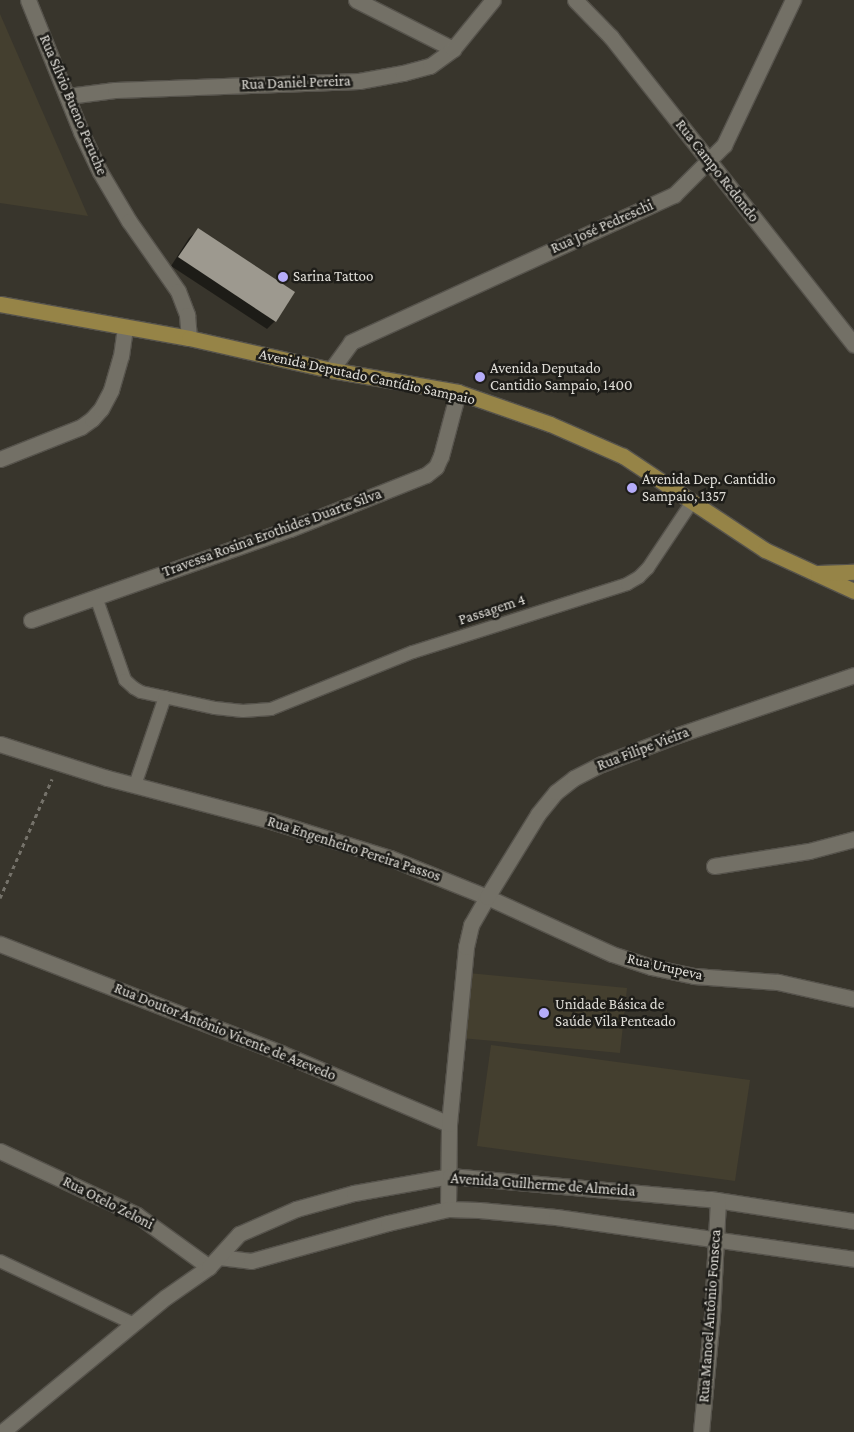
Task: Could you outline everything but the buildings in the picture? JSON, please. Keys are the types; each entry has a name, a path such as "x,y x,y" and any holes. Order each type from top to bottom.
{"main road":[{"name":"Avenida Deputado Cantídio Sampaio","path":"0,304 189,338 331,370 458,392 594,442 623,456 765,550 854,591"},
{"name":"Avenida Deputado Cantídio Sampaio","path":"815,574 854,572"}],"street":[{"name":"Rua Sílvio Bueno Peruche","path":"28,0 81,132 100,172 129,221 178,291 187,315 189,338"},
{"path":"356,0 453,49"},
{"name":"Rua Daniel Pereira","path":"68,96 116,90 359,81 430,66 453,49 493,0"},
{"name":"Rua Campo Redondo","path":"575,0 611,37 854,345"},
{"name":"Rua José Pedreschi","path":"331,370 351,342 674,195 724,145 793,0"},
{"path":"0,459 81,427 92,419 101,409 111,390 121,356 125,327"},
{"name":"Travessa Rosina Erothides Duarte Silva","path":"31,620 290,529 426,475 436,467 441,456 458,392"},
{"name":"Rua Filipe Vieira","path":"487,897 538,814 556,792 574,778 602,764 675,736 854,675"},
{"name":"Rua Engenheiro Pereira Passos","path":"0,744 134,785 271,822 390,858 487,897"},
{"path":"714,866 809,851 854,839"},
{"path":"448,1209 450,1176 449,1124 466,947 471,925 487,897"},
{"name":"Rua Urupeva","path":"487,897 612,954 651,967 694,976 778,982 813,988 854,999"},
{"name":"Rua Doutor Antônio Vicente de Azevedo","path":"0,944 281,1053 449,1124"},
{"name":"Rua Otelo Zeloni","path":"0,1151 137,1215 214,1262"},
{"name":"Avenida Guilherme de Almeida","path":"2,1432 134,1324 214,1262 239,1234 296,1210 354,1192 450,1176 718,1200 854,1221"},
{"name":"Rua Manoel Antônio Fonseca","path":"701,1432 712,1315 718,1200"},
{"name":"Avenida Guilherme de Almeida","path":"214,1262 251,1261 388,1223 448,1209 479,1210 556,1218 854,1259"}],"lane":[{"name":"Passagem 4","path":"165,697 215,708 243,711 271,710 413,652 627,584 639,577 648,568 692,502"},
{"path":"96,597 125,680 141,692 165,697 134,785"},
{"path":"0,1260 134,1324"}],"path":[{"path":"0,898 59,763"}],"shaded area":[{"path":"0,14 88,216 0,203"},
{"name":"Unidade Básica de Saúde Vila Penteado","path":"468,973 627,988 620,1053 461,1038"},
{"path":"491,1045 750,1080 735,1181 477,1146"}],"place":[{"name":"Sarina Tattoo","path":"283,277"},
{"name":"Avenida Deputado Cantidio Sampaio, 1400","path":"480,377"},
{"name":"Avenida Dep. Cantidio Sampaio, 1357","path":"632,488"},
{"name":"Unidade Básica de Saúde Vila Penteado","path":"544,1013"}]}
